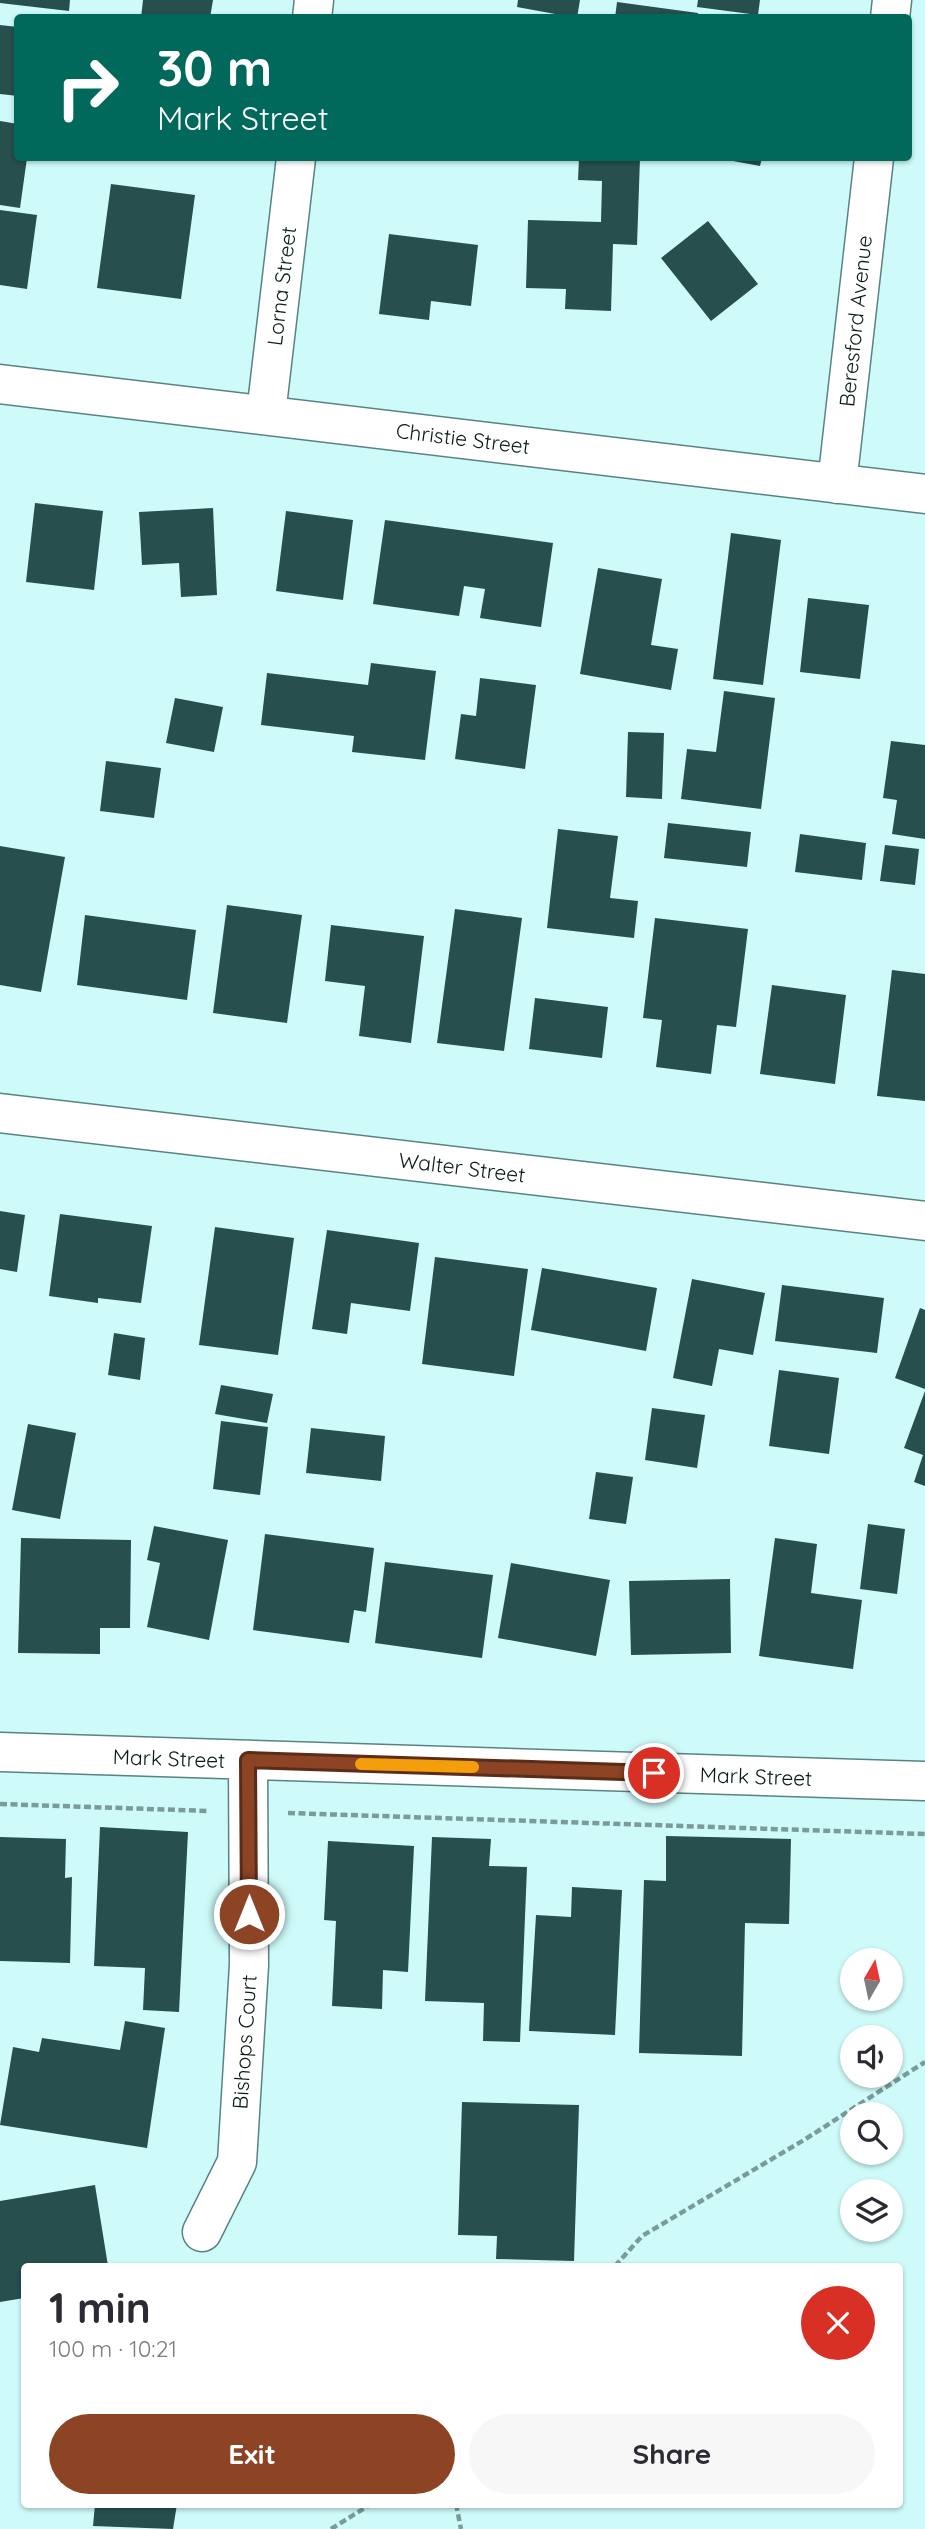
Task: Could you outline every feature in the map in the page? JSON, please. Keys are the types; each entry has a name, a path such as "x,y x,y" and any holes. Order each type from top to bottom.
{"street":[{"name":"Lorna Street","path":"266,414 296,161"},
{"name":"Beresford Avenue","path":"837,484 874,161"},
{"name":"Christie Street","path":"0,384 925,494"},
{"name":"Walter Street","path":"0,1113 925,1220"},
{"name":"Mark Street","path":"0,1752 925,1781"},
{"name":"Bishops Court","path":"202,2232 237,2162 249,1965 248,1760"}],"path":[{"path":"0,1804 205,1811"},
{"path":"299,1813 925,1833"},
{"path":"618,2263 642,2236 804,2140 925,2062"},
{"path":"331,2529 365,2508"},
{"path":"457,2508 461,2529"}],"building":[{"path":"0,0 70,0 69,11 0,3"},
{"path":"143,0 213,0 211,14 141,14"},
{"path":"518,0 580,0 578,14 555,14 517,7"},
{"path":"698,0 760,0 758,14 697,7"},
{"path":"617,2 698,13 698,14 616,14"},
{"path":"0,25 14,27 14,96 0,94"},
{"path":"0,121 14,123 14,161 27,161 20,208 0,205"},
{"path":"579,161 640,161 637,245 613,244 611,311 565,309 566,289 526,288 528,220 601,222 602,181 578,180"},
{"path":"733,161 761,161 760,166"},
{"path":"111,184 195,195 181,299 97,288"},
{"path":"0,210 37,215 27,289 0,285"},
{"path":"708,221 758,284 711,321 661,258"},
{"path":"389,234 478,245 471,306 431,301 429,320 379,314"},
{"path":"35,503 103,511 94,590 26,582"},
{"path":"213,508 217,595 181,597 179,563 142,565 139,512"},
{"path":"286,511 353,520 343,600 276,591"},
{"path":"385,520 553,543 541,627 480,618 485,589 464,586 459,616 373,604"},
{"path":"731,533 781,540 763,685 713,679"},
{"path":"598,568 662,579 651,645 678,649 671,690 580,674"},
{"path":"808,598 869,605 860,679 800,672"},
{"path":"371,663 436,671 425,760 352,752 354,736 261,725 267,673 368,685"},
{"path":"480,678 536,685 525,769 455,759 461,714 476,716"},
{"path":"724,691 775,698 761,809 681,799 687,749 716,752"},
{"path":"175,698 223,707 214,752 166,743"},
{"path":"628,732 664,733 662,799 626,797"},
{"path":"891,741 925,745 925,839 892,834 897,800 883,798"},
{"path":"106,761 161,768 154,818 100,811"},
{"path":"668,823 751,832 747,867 664,858"},
{"path":"558,829 618,836 610,898 638,901 634,938 547,928"},
{"path":"800,834 866,843 862,880 795,872"},
{"path":"885,845 919,849 915,885 880,881"},
{"path":"0,846 65,857 41,992 0,985"},
{"path":"227,905 302,915 287,1023 213,1013"},
{"path":"455,909 522,918 504,1051 437,1043"},
{"path":"85,915 196,930 187,1000 77,985"},
{"path":"655,918 748,929 736,1027 717,1025 711,1074 656,1067 662,1020 643,1018"},
{"path":"331,925 424,936 411,1043 359,1036 365,986 325,981"},
{"path":"892,970 925,974 925,1101 877,1096"},
{"path":"772,985 846,995 835,1084 760,1074"},
{"path":"535,998 608,1007 602,1058 529,1049"},
{"path":"0,1211 25,1215 17,1272 0,1269"},
{"path":"60,1214 152,1226 141,1303 98,1298 98,1303 49,1296"},
{"path":"215,1227 294,1238 278,1355 199,1345"},
{"path":"327,1230 419,1243 410,1311 351,1303 347,1334 312,1329"},
{"path":"435,1257 528,1269 514,1376 422,1364"},
{"path":"542,1268 657,1288 646,1351 531,1330"},
{"path":"692,1279 765,1293 753,1355 719,1349 712,1386 673,1378"},
{"path":"782,1285 884,1298 877,1353 775,1341"},
{"path":"920,1308 925,1310 925,1389 895,1378"},
{"path":"114,1333 145,1338 140,1380 108,1375"},
{"path":"779,1370 839,1378 829,1454 769,1446"},
{"path":"221,1385 273,1394 267,1423 215,1414"},
{"path":"925,1391 925,1486 914,1482 923,1455 904,1448"},
{"path":"652,1408 705,1415 697,1468 645,1460"},
{"path":"221,1421 268,1427 260,1495 213,1489"},
{"path":"28,1424 76,1433 60,1519 12,1510"},
{"path":"311,1428 385,1436 381,1481 306,1473"},
{"path":"596,1472 633,1477 626,1524 589,1519"},
{"path":"868,1524 905,1529 897,1594 860,1589"},
{"path":"154,1526 228,1540 209,1640 147,1627 160,1563 147,1560"},
{"path":"265,1534 374,1548 366,1612 354,1610 349,1643 253,1630"},
{"path":"21,1538 131,1540 130,1628 100,1628 100,1654 18,1653"},
{"path":"775,1538 817,1544 811,1593 862,1600 853,1669 759,1656"},
{"path":"385,1562 493,1575 482,1658 375,1643"},
{"path":"511,1563 610,1580 596,1656 498,1638"},
{"path":"730,1579 731,1653 631,1655 629,1581"},
{"path":"100,1827 188,1832 179,2012 143,2010 145,1968 94,1966"},
{"path":"666,1836 791,1839 789,1924 745,1923 742,2056 639,2053 644,1880 666,1881"},
{"path":"0,1837 66,1839 65,1878 72,1877 70,1963 0,1961"},
{"path":"432,1837 491,1839 489,1866 527,1867 520,2042 483,2041 484,2003 425,2001"},
{"path":"328,1841 414,1846 408,1972 383,1970 382,2009 332,2006 336,1921 324,1920"},
{"path":"572,1887 622,1890 615,2035 529,2031 536,1915 571,1917"},
{"path":"125,2021 165,2028 147,2148 0,2125 13,2047 39,2052 42,2038 120,2050"},
{"path":"462,2102 579,2105 574,2261 496,2259 497,2236 458,2235"},
{"path":"95,2185 108,2263 21,2263 21,2298 0,2302 0,2201"},
{"path":"95,2508 176,2508 173,2529 93,2526"}],"slow traffic":[{"path":"361,1764 473,1767"}],"route":[{"path":"249,1914 248,1760 654,1773"}]}
